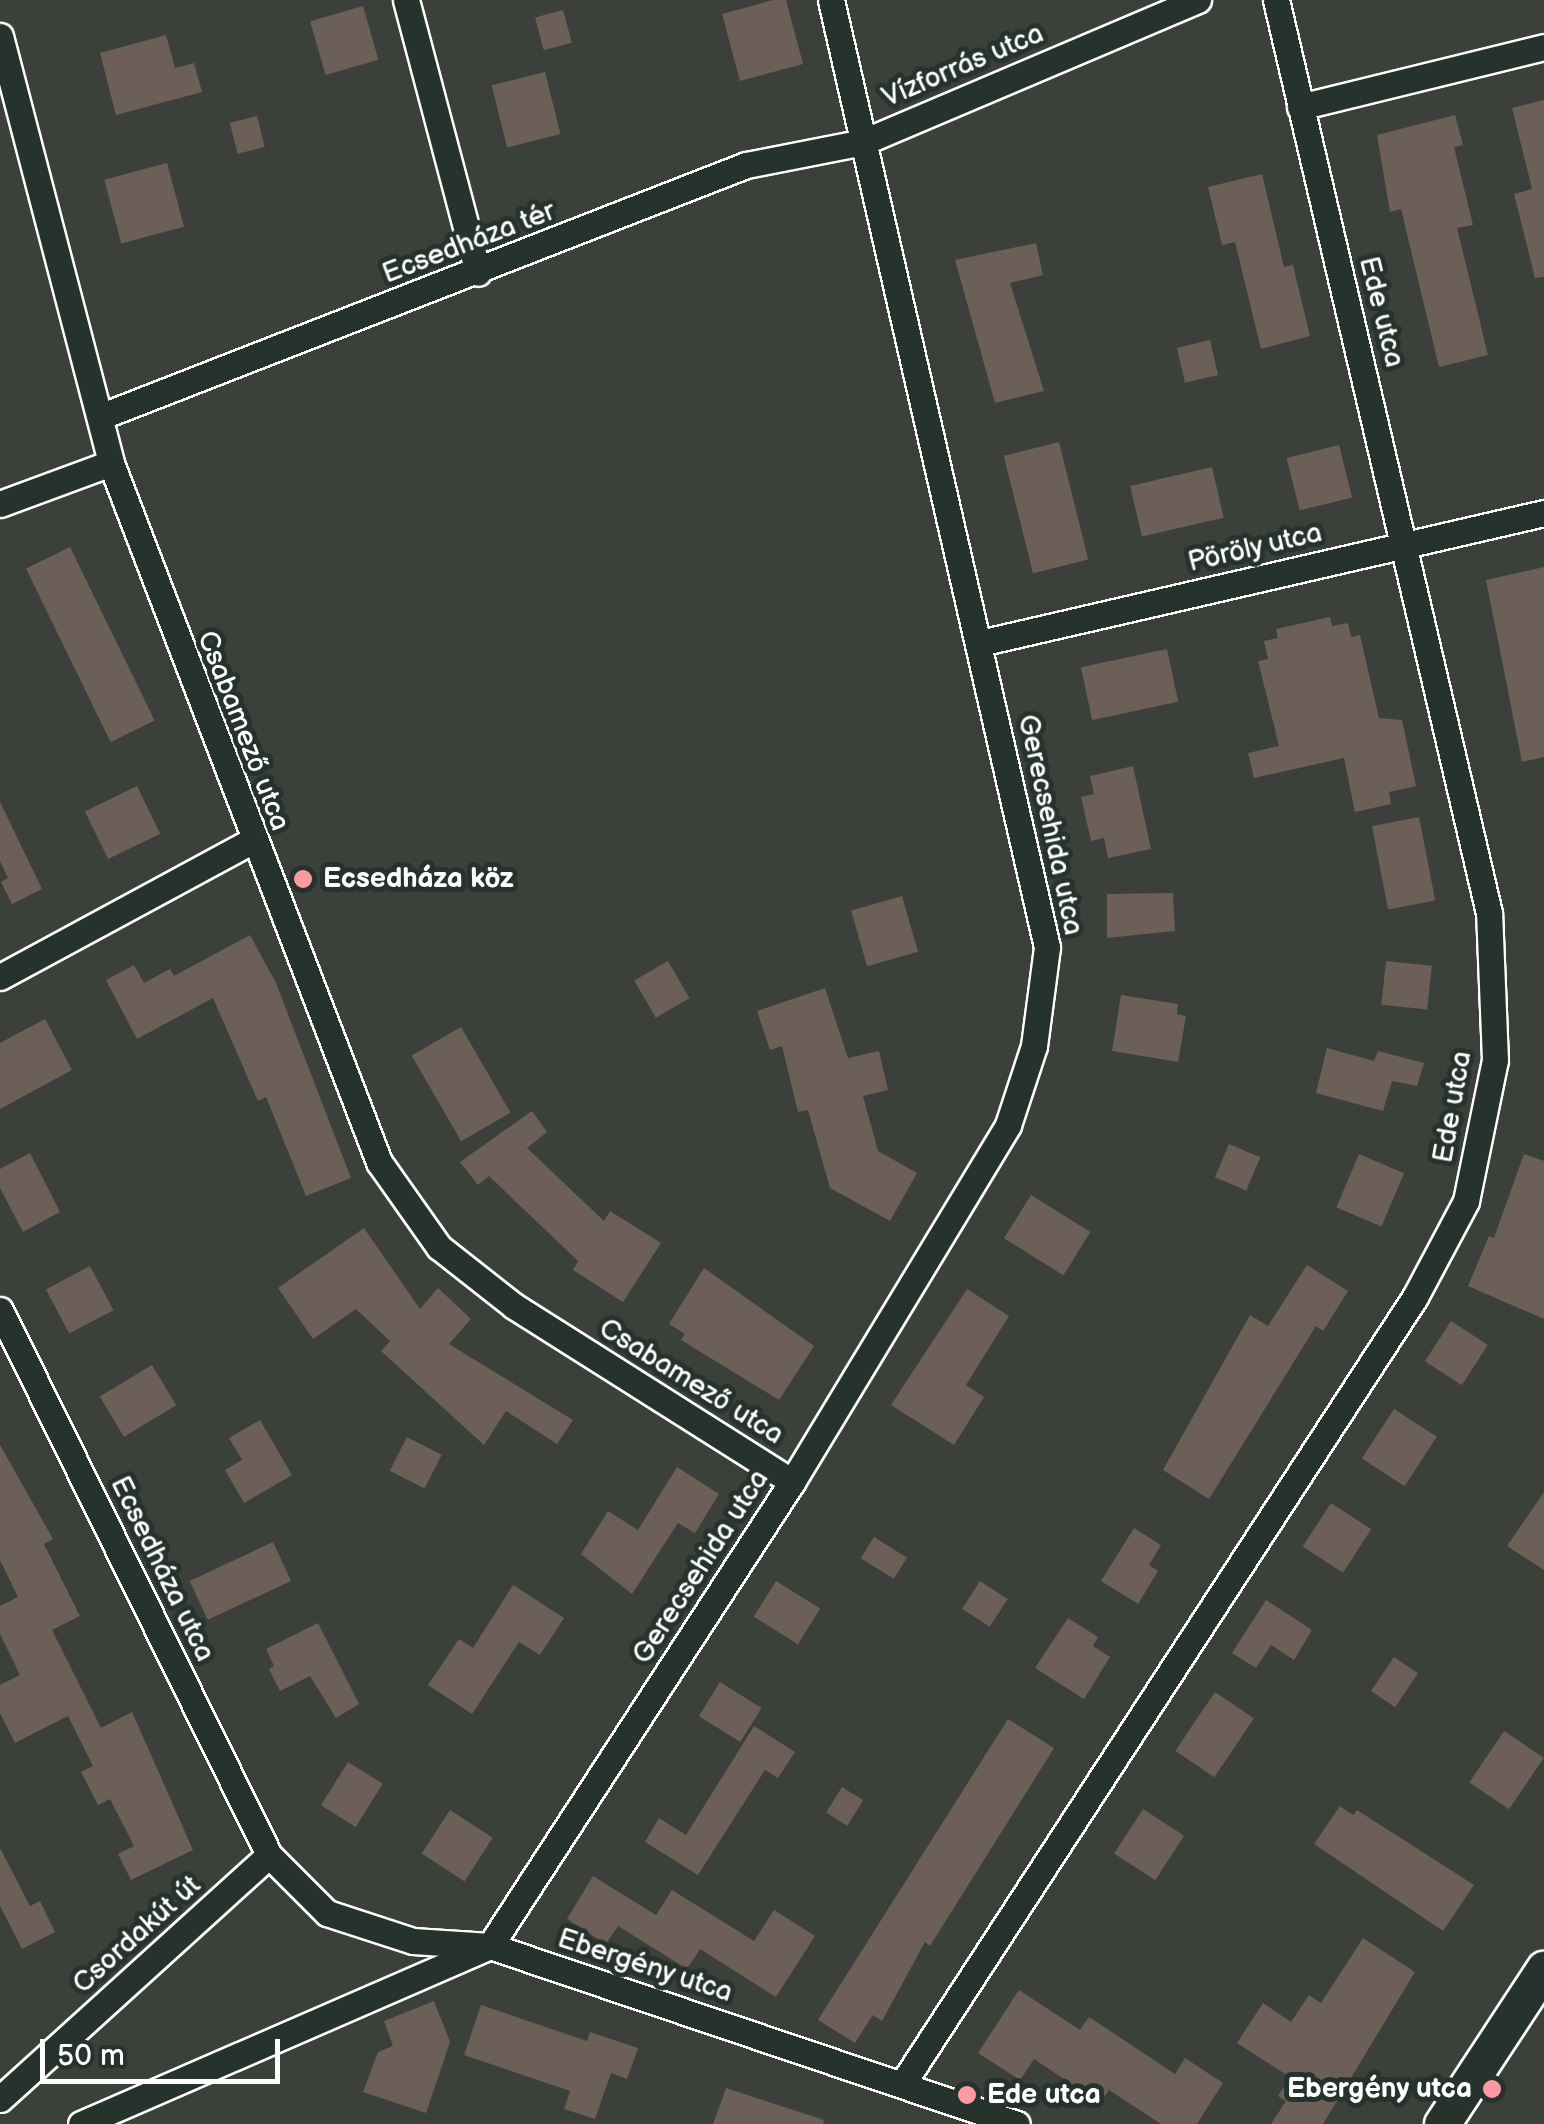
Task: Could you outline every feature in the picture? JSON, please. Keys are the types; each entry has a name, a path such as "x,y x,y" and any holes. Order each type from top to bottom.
{"main road":[{"path":"1442,2124 1544,1969"}],"street":[{"path":"406,0 478,273"},
{"name":"Gerecsehida utca","path":"490,1946 792,1482 1008,1125 1034,1046 1047,946 831,0"},
{"name":"Vízforrás utca","path":"862,142 1198,0"},
{"name":"Ede utca","path":"902,2083 1415,1297 1466,1201 1495,1060 1488,913 1406,544 1276,0"},
{"name":"Csabamező utca","path":"0,36 102,416 110,463 252,842 380,1162 440,1247 514,1306 792,1482"},
{"path":"1300,107 1544,48"},
{"name":"Ecsedháza tér","path":"102,416 478,273 746,165 862,142"},
{"path":"0,504 110,463"},
{"name":"Pöröly utca","path":"980,643 1544,512"},
{"path":"0,977 252,842"},
{"name":"Ecsedháza utca","path":"0,1310 270,1854"},
{"name":"Ebergény utca","path":"270,1854 327,1913 413,1941 490,1946 1017,2124"},
{"name":"Csordakút út","path":"0,2100 270,1854"},
{"path":"81,2124 490,1946"}],"building":[{"path":"786,0 803,64 740,81 722,14"},
{"path":"363,6 378,60 326,75 310,21"},
{"path":"563,10 572,43 544,50 535,18"},
{"path":"166,35 175,68 194,63 202,92 116,115 100,53"},
{"path":"545,72 560,134 507,147 492,85"},
{"path":"1544,100 1544,277 1535,278 1514,194 1532,189 1512,108"},
{"path":"1455,115 1463,145 1454,147 1473,225 1457,228 1488,355 1439,367 1401,209 1390,212 1377,135"},
{"path":"257,116 265,147 238,154 230,123"},
{"path":"167,163 184,227 121,244 104,180"},
{"path":"1262,174 1284,267 1293,265 1310,336 1261,349 1235,242 1222,245 1208,187"},
{"path":"1036,243 1043,275 1010,283 1044,391 995,403 955,260"},
{"path":"1210,340 1218,375 1185,383 1177,348"},
{"path":"1059,442 1088,559 1033,573 1004,456"},
{"path":"1339,445 1352,497 1300,510 1287,458"},
{"path":"1212,467 1224,518 1142,537 1130,486"},
{"path":"70,547 155,720 111,742 26,568"},
{"path":"1544,567 1544,757 1522,762 1486,580"},
{"path":"1330,617 1332,626 1348,623 1351,637 1360,635 1379,718 1402,720 1416,786 1389,792 1391,804 1355,812 1344,758 1254,778 1248,753 1279,746 1258,661 1268,659 1264,641 1278,638 1276,629"},
{"path":"1167,649 1178,702 1092,720 1081,667"},
{"path":"1133,766 1151,849 1108,858 1104,838 1091,841 1081,797 1094,794 1090,776"},
{"path":"137,786 160,834 108,859 85,811"},
{"path":"0,802 42,889 12,904 1,882 8,878 0,861"},
{"path":"1419,817 1435,900 1388,910 1372,826"},
{"path":"1173,893 1175,931 1107,938 1107,894"},
{"path":"902,896 918,952 867,966 851,911"},
{"path":"250,935 276,983 351,1178 306,1196 266,1097 258,1101 213,998 137,1039 106,980 134,965 144,983 170,969 174,976"},
{"path":"668,961 690,998 656,1018 634,980"},
{"path":"1386,961 1432,966 1427,1010 1381,1005"},
{"path":"825,988 848,1058 879,1051 888,1090 863,1096 878,1151 917,1173 890,1221 830,1188 808,1110 798,1112 782,1046 770,1050 757,1011"},
{"path":"1121,995 1178,1004 1177,1014 1186,1016 1178,1062 1112,1051"},
{"path":"45,1019 72,1070 0,1109 0,1043"},
{"path":"461,1027 510,1113 461,1141 412,1056"},
{"path":"1327,1048 1374,1061 1378,1051 1424,1063 1417,1086 1392,1081 1383,1111 1316,1093"},
{"path":"532,1111 547,1132 527,1148 604,1221 610,1211 661,1243 623,1302 573,1270 578,1261 489,1176 478,1185 460,1162"},
{"path":"1229,1144 1260,1157 1246,1190 1215,1177"},
{"path":"30,1153 60,1212 23,1232 0,1188 0,1169"},
{"path":"1359,1154 1404,1173 1381,1227 1336,1207"},
{"path":"1524,1154 1544,1161 1544,1319 1468,1286 1489,1236 1494,1238"},
{"path":"1031,1195 1090,1232 1063,1275 1004,1238"},
{"path":"364,1228 420,1309 438,1288 471,1319 449,1344 573,1420 557,1444 506,1411 484,1445 381,1351 390,1341 356,1309 313,1339 278,1288"},
{"path":"1307,1265 1348,1291 1323,1331 1316,1326 1209,1499 1163,1470 1250,1315 1268,1326"},
{"path":"90,1266 113,1310 69,1334 46,1289"},
{"path":"704,1268 814,1346 779,1400 681,1340 685,1334 669,1324"},
{"path":"967,1289 1009,1316 966,1385 984,1397 954,1445 891,1405"},
{"path":"1451,1321 1488,1345 1462,1385 1425,1361"},
{"path":"152,1365 176,1405 124,1437 100,1396"},
{"path":"1394,1409 1437,1437 1405,1486 1362,1458"},
{"path":"260,1420 292,1475 244,1503 225,1470 242,1460 229,1438"},
{"path":"407,1437 442,1455 424,1489 390,1471"},
{"path":"0,1445 53,1539 44,1544 80,1616 52,1630 101,1728 132,1712 193,1850 131,1880 118,1854 134,1846 110,1799 98,1805 81,1772 93,1766 68,1716 15,1743 0,1713 0,1685 20,1675 0,1634 0,1606 18,1597 0,1560"},
{"path":"677,1467 719,1494 695,1533 678,1523 632,1594 581,1554 608,1511 638,1530"},
{"path":"1544,1492 1544,1570 1507,1546"},
{"path":"1331,1503 1371,1529 1343,1573 1303,1547"},
{"path":"1134,1528 1161,1545 1149,1565 1158,1571 1138,1604 1101,1581"},
{"path":"874,1537 907,1558 894,1579 861,1558"},
{"path":"273,1542 291,1581 208,1620 190,1581"},
{"path":"776,1581 820,1609 798,1644 754,1617"},
{"path":"980,1581 1008,1599 990,1627 962,1609"},
{"path":"513,1585 564,1618 540,1655 519,1642 472,1714 428,1685 459,1639 473,1648"},
{"path":"1266,1600 1312,1630 1294,1660 1271,1645 1256,1668 1232,1653"},
{"path":"1068,1618 1098,1637 1093,1646 1110,1657 1084,1699 1035,1668"},
{"path":"318,1623 359,1704 336,1718 310,1676 280,1691 269,1669 274,1666 266,1649"},
{"path":"1394,1657 1418,1673 1395,1707 1371,1691"},
{"path":"720,1682 762,1708 740,1742 699,1716"},
{"path":"1215,1692 1254,1718 1214,1777 1175,1751"},
{"path":"1008,1719 1054,1748 930,1946 925,1942 882,2021 873,2015 855,2043 818,2020"},
{"path":"754,1726 795,1752 778,1778 765,1770 698,1875 645,1842 659,1818 686,1835"},
{"path":"1504,1731 1544,1758 1509,1809 1469,1782"},
{"path":"348,1762 383,1784 356,1827 321,1805"},
{"path":"842,1787 863,1800 847,1826 826,1812"},
{"path":"1340,1806 1353,1815 1357,1810 1474,1885 1443,1931 1314,1844"},
{"path":"1143,1809 1184,1836 1155,1880 1114,1853"},
{"path":"450,1810 493,1838 464,1881 422,1854"},
{"path":"0,1848 30,1906 40,1901 55,1932 22,1949 0,1906"},
{"path":"593,1876 656,1915 672,1890 754,1941 774,1910 815,1936 776,1997 700,1949 687,1969 618,1926 606,1944 567,1919"},
{"path":"1363,1938 1415,1972 1323,2124 1271,2124 1286,2101 1278,2096 1290,2077 1237,2043 1263,2003 1291,2022 1309,1995 1321,2003"},
{"path":"1019,1990 1080,2030 1089,2017 1175,2074 1185,2058 1223,2083 1197,2124 1161,2124 1109,2090 1100,2103 1034,2059 1020,2080 978,2053"},
{"path":"434,2001 450,2042 426,2113 363,2092 378,2052 393,2046 384,2021"},
{"path":"481,2005 587,2041 590,2032 638,2048 627,2079 611,2073 595,2119 564,2109 570,2091 464,2055"},
{"path":"726,2088 824,2120 823,2124 713,2124"}],"place":[{"name":"Ecsedháza köz","path":"303,879"},
{"name":"Ebergény utca","path":"1492,2089"},
{"name":"Ede utca","path":"967,2095"}]}
